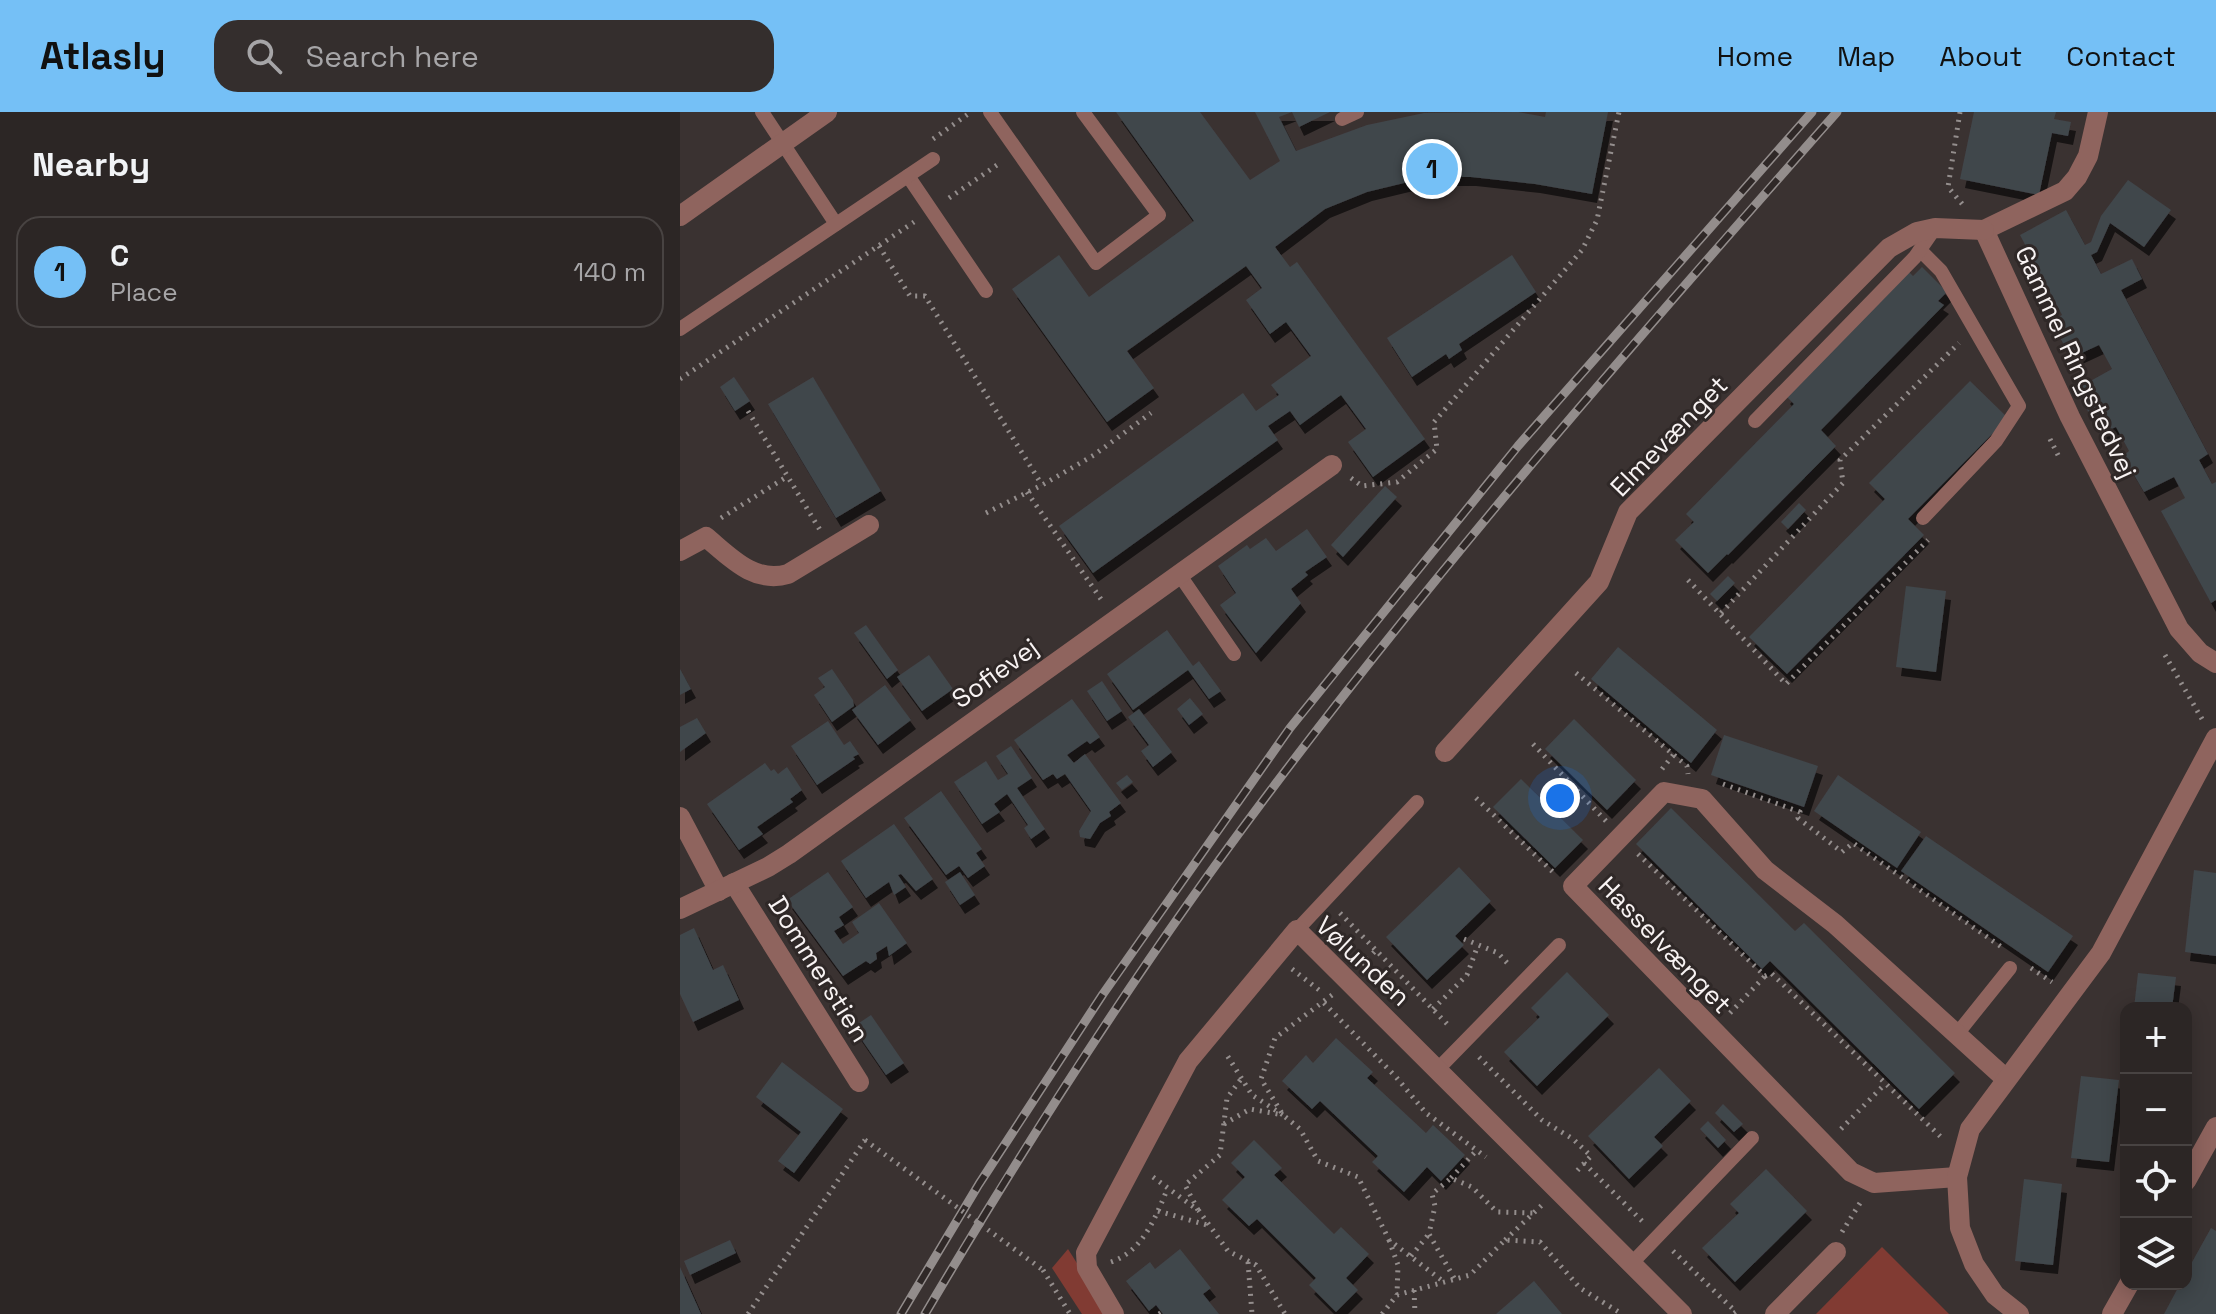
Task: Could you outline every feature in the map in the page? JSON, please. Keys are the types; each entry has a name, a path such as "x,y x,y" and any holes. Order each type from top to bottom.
{"street":[{"path":"680,216 827,112"},
{"name":"Gammel Ringstedvej","path":"2098,112 2088,156 2065,191 1984,230 2070,417 2179,629 2200,653 2216,663"},
{"name":"Elmevænget","path":"1445,752 1599,582 1628,512 1889,248 1917,232 1935,228 1984,230"},
{"name":"Sofievej","path":"680,909 789,854 1332,465"},
{"path":"680,551 706,537 740,565 764,576 777,577 788,574 869,525"},
{"path":"2019,1314 1995,1295 1974,1264 1960,1228 1957,1177 1970,1129 2101,953 2216,738"},
{"name":"Hasselvænget","path":"1874,1183 1851,1172 1573,886 1615,831 1664,792 1702,799 1765,870 1835,924 2006,1079"},
{"name":"Dommerstien","path":"680,817 859,1082"},
{"name":"Vølunden","path":"1114,1314 1087,1268 1086,1253 1188,1061 1297,930 1682,1314"},
{"path":"2192,1170 2216,1127"},
{"path":"1874,1183 1957,1177"},
{"path":"1775,1314 1836,1252"},
{"path":"2112,1314 2126,1290"}],"lane":[{"path":"762,112 836,224"},
{"path":"990,112 1096,263 1159,215 1083,112"},
{"path":"1342,119 1357,112"},
{"path":"680,329 933,159"},
{"path":"908,176 986,291"},
{"path":"1755,421 1920,250 1935,228"},
{"path":"1920,250 1941,271 2019,406 1996,441 1923,518"},
{"path":"1179,574 1234,654"},
{"path":"1297,930 1417,802"},
{"path":"1438,1069 1559,945"},
{"path":"1957,1034 2010,968"},
{"path":"1632,1263 1752,1138"}],"path":[{"path":"933,159 926,144 971,112"},
{"path":"1332,465 1362,486 1397,482 1437,449 1434,422 1582,250 1597,220 1619,112"},
{"path":"1960,112 1948,187 1984,230"},
{"path":"680,379 1017,151"},
{"path":"879,246 910,296 925,296 1042,485"},
{"path":"1721,613 1843,483 1840,460 1974,328"},
{"path":"748,411 831,548"},
{"path":"986,513 1094,455 1151,413"},
{"path":"706,537 725,513 788,476"},
{"path":"1027,492 1115,619"},
{"path":"1688,580 1786,684 1932,536 1923,518"},
{"path":"1576,673 1687,766 1694,783"},
{"path":"1533,744 1615,831 1765,976"},
{"path":"1657,775 1674,754"},
{"path":"1712,787 1720,783 1800,812 1798,818 1842,852 1853,843 2006,950"},
{"path":"1476,798 1555,874 1566,864"},
{"path":"1615,831 1618,814"},
{"path":"1598,833 1615,831"},
{"path":"1464,939 1498,953 1524,981"},
{"path":"1433,1009 1467,975 1478,945"},
{"path":"1276,955 1326,1000 1426,1113 1488,1158 1506,1138"},
{"path":"2031,968 2070,994"},
{"path":"1712,1031 1771,973 1935,1133 1963,1154"},
{"path":"1283,1115 1261,1079 1275,1038 1326,1000 1348,979"},
{"path":"1209,1035 1223,1047 1252,1095 1300,1129 1318,1161 1358,1177 1398,1265 1397,1295"},
{"path":"1241,1079 1227,1098 1220,1155 1185,1185 1199,1211 1228,1251 1256,1265 1285,1314"},
{"path":"1825,1146 1885,1084"},
{"path":"1224,1124 1250,1109 1283,1115"},
{"path":"748,1314 865,1140 1043,1270 1070,1314"},
{"path":"1411,1256 1429,1234 1435,1206 1432,1194 1476,1151"},
{"path":"1137,1156 1156,1183 1199,1211"},
{"path":"1451,1178 1472,1187 1497,1212 1534,1213"},
{"path":"1836,1252 1840,1234 1874,1183"},
{"path":"1109,1273 1107,1264 1120,1259 1148,1233 1167,1190"},
{"path":"1382,1314 1397,1295 1470,1275 1558,1190"},
{"path":"1158,1211 1209,1225"},
{"path":"1429,1234 1454,1279"},
{"path":"1389,1240 1444,1282"},
{"path":"1505,1240 1540,1242 1580,1288 1622,1314"},
{"path":"1248,1261 1252,1314"},
{"path":"1414,1290 1415,1314"}],"shaded area":[{"path":"1882,1247 1949,1314 1816,1314"},
{"path":"1068,1249 1109,1314 1082,1314 1052,1268"}],"building":[{"path":"1116,112 1200,112 1250,180 1280,161 1255,112 1292,112 1279,117 1296,151 1367,125 1424,113 1518,112 1545,117 1546,112 1608,112 1592,194 1471,177 1429,177 1367,192 1325,209 1275,247 1290,267 1297,262 1425,439 1373,477 1348,442 1366,429 1341,395 1300,425 1290,411 1268,426 1278,440 1093,573 1059,526 1243,393 1256,411 1279,395 1271,385 1311,356 1286,322 1270,334 1246,300 1262,288 1246,266 1127,351 1154,388 1107,422 1012,289 1059,255 1089,297 1194,221"},
{"path":"1292,112 1330,112 1299,127"},
{"path":"1974,112 2056,112 2054,119 2071,122 2068,136 2052,133 2039,195 1960,179"},
{"path":"2128,180 2171,210 2144,247 2110,223 2097,252 2091,255 2101,274 2132,259 2142,279 2121,290 2208,454 2199,460 2212,484 2216,482 2216,600 2211,603 2161,511 2185,498 2174,477 2144,492 2123,456 2129,451 2116,427 2100,434 2076,389 2112,369 2099,345 2071,358 2051,321 2062,315 2020,235 2066,210 2085,245 2091,242 2101,216"},
{"path":"1512,255 1536,292 1459,344 1462,350 1449,359 1446,354 1412,377 1387,338"},
{"path":"1922,267 1947,292 1938,301 1944,305 1821,430 1836,446 1708,573 1675,540 1694,522 1686,514 1794,404 1785,395 1907,270 1913,276"},
{"path":"734,377 750,401 735,411 720,387"},
{"path":"813,377 881,491 836,518 768,404"},
{"path":"1970,381 2008,418 1908,519 1924,535 1787,674 1749,637 1885,499 1869,483"},
{"path":"1385,486 1397,497 1343,557 1331,545"},
{"path":"1799,503 1806,510 1788,529 1781,522"},
{"path":"1307,529 1327,557 1305,572 1308,575 1291,589 1301,603 1256,653 1220,605 1236,593 1218,566 1247,545 1250,549 1266,538 1276,551"},
{"path":"1728,576 1735,583 1717,601 1710,594"},
{"path":"1906,586 1946,591 1936,672 1896,667"},
{"path":"866,625 898,670 887,679 854,633"},
{"path":"1167,630 1193,666 1199,661 1221,691 1209,699 1188,670 1133,710 1107,674"},
{"path":"1618,647 1717,730 1691,763 1591,679"},
{"path":"929,655 953,689 922,711 897,677"},
{"path":"680,669 691,689 680,695"},
{"path":"832,669 854,706 832,722 814,695 825,687 818,678"},
{"path":"1102,681 1122,711 1107,721 1087,691"},
{"path":"885,685 911,720 878,745 852,710"},
{"path":"1190,698 1203,714 1189,725 1177,709"},
{"path":"1072,699 1100,737 1090,744 1087,741 1067,755 1074,763 1085,754 1121,803 1109,812 1111,816 1100,823 1090,839 1080,837 1079,831 1091,811 1065,774 1057,779 1053,774 1043,780 1014,740"},
{"path":"1139,709 1172,752 1153,767 1141,751 1149,745 1128,717"},
{"path":"697,718 706,733 680,752 680,727"},
{"path":"1574,719 1636,780 1607,810 1545,749"},
{"path":"828,721 844,745 850,741 859,754 817,785 791,746"},
{"path":"1724,735 1818,766 1804,807 1711,775"},
{"path":"1011,746 1032,778 1017,788 1045,829 1031,839 1024,828 1028,825 1007,794 994,804 1000,812 982,824 954,782 986,761 998,780 1008,774 996,756"},
{"path":"765,763 778,774 787,767 802,790 790,799 793,802 757,827 763,834 739,850 707,804"},
{"path":"1127,775 1133,782 1122,790 1116,783"},
{"path":"1838,775 1921,832 1897,868 1814,811"},
{"path":"1521,779 1583,840 1555,868 1493,807"},
{"path":"941,791 982,849 976,853 985,866 968,878 959,866 946,875 904,818"},
{"path":"1671,808 1795,931 1804,923 1955,1073 1919,1109 1770,961 1762,969 1636,844"},
{"path":"894,824 933,879 916,891 901,874 898,875 906,887 894,895 889,882 866,898 841,861"},
{"path":"1926,836 2073,936 2048,972 1901,871"},
{"path":"1459,867 1491,901 1455,936 1464,945 1427,980 1386,937"},
{"path":"2194,870 2216,873 2216,956 2185,952"},
{"path":"828,872 853,907 839,917 844,925 834,931 843,944 859,933 852,922 879,903 907,943 889,956 887,946 876,953 877,959 870,964 866,961 843,976 787,900"},
{"path":"960,872 975,895 960,905 945,882"},
{"path":"694,928 713,970 723,965 739,1000 693,1022 680,994 680,935"},
{"path":"1567,972 1609,1015 1537,1086 1504,1052 1540,1017 1531,1008"},
{"path":"2138,973 2176,977 2173,1002 2135,1002"},
{"path":"871,1015 904,1063 886,1075 853,1027"},
{"path":"1336,1038 1373,1072 1367,1078 1426,1133 1433,1125 1465,1155 1441,1181 1427,1167 1404,1192 1372,1162 1378,1156 1320,1101 1312,1109 1282,1081 1306,1055 1313,1063"},
{"path":"782,1062 843,1109 794,1173 778,1161 801,1132 756,1097"},
{"path":"1659,1068 1691,1101 1654,1137 1663,1146 1629,1179 1588,1136"},
{"path":"2081,1076 2119,1080 2109,1162 2071,1158"},
{"path":"1723,1104 1743,1124 1734,1132 1715,1113"},
{"path":"1708,1121 1726,1140 1718,1148 1700,1129"},
{"path":"1254,1140 1282,1168 1274,1175 1334,1234 1341,1227 1369,1254 1346,1278 1358,1290 1336,1312 1309,1285 1316,1278 1257,1219 1249,1226 1222,1200 1245,1177 1231,1163"},
{"path":"1766,1169 1807,1211 1735,1282 1702,1248 1739,1213 1730,1204"},
{"path":"2024,1179 2062,1184 2053,1265 2015,1261"},
{"path":"2211,1228 2216,1231 2216,1314 2164,1314 2177,1290 2192,1290 2192,1262"},
{"path":"730,1240 736,1253 690,1275 684,1261"},
{"path":"1180,1249 1211,1288 1203,1294 1219,1314 1163,1314 1156,1305 1149,1311 1126,1281 1150,1262 1155,1269"},
{"path":"680,1267 701,1314 680,1314"},
{"path":"1534,1281 1562,1314 1496,1314"}],"railway":[{"path":"901,1314 979,1184 1103,994 1290,728 1518,446 1812,112"},
{"path":"925,1314 1089,1050 1176,920 1268,794 1475,533 1618,363 1837,112"}],"place":[{"name":"C","path":"1432,169"}]}
